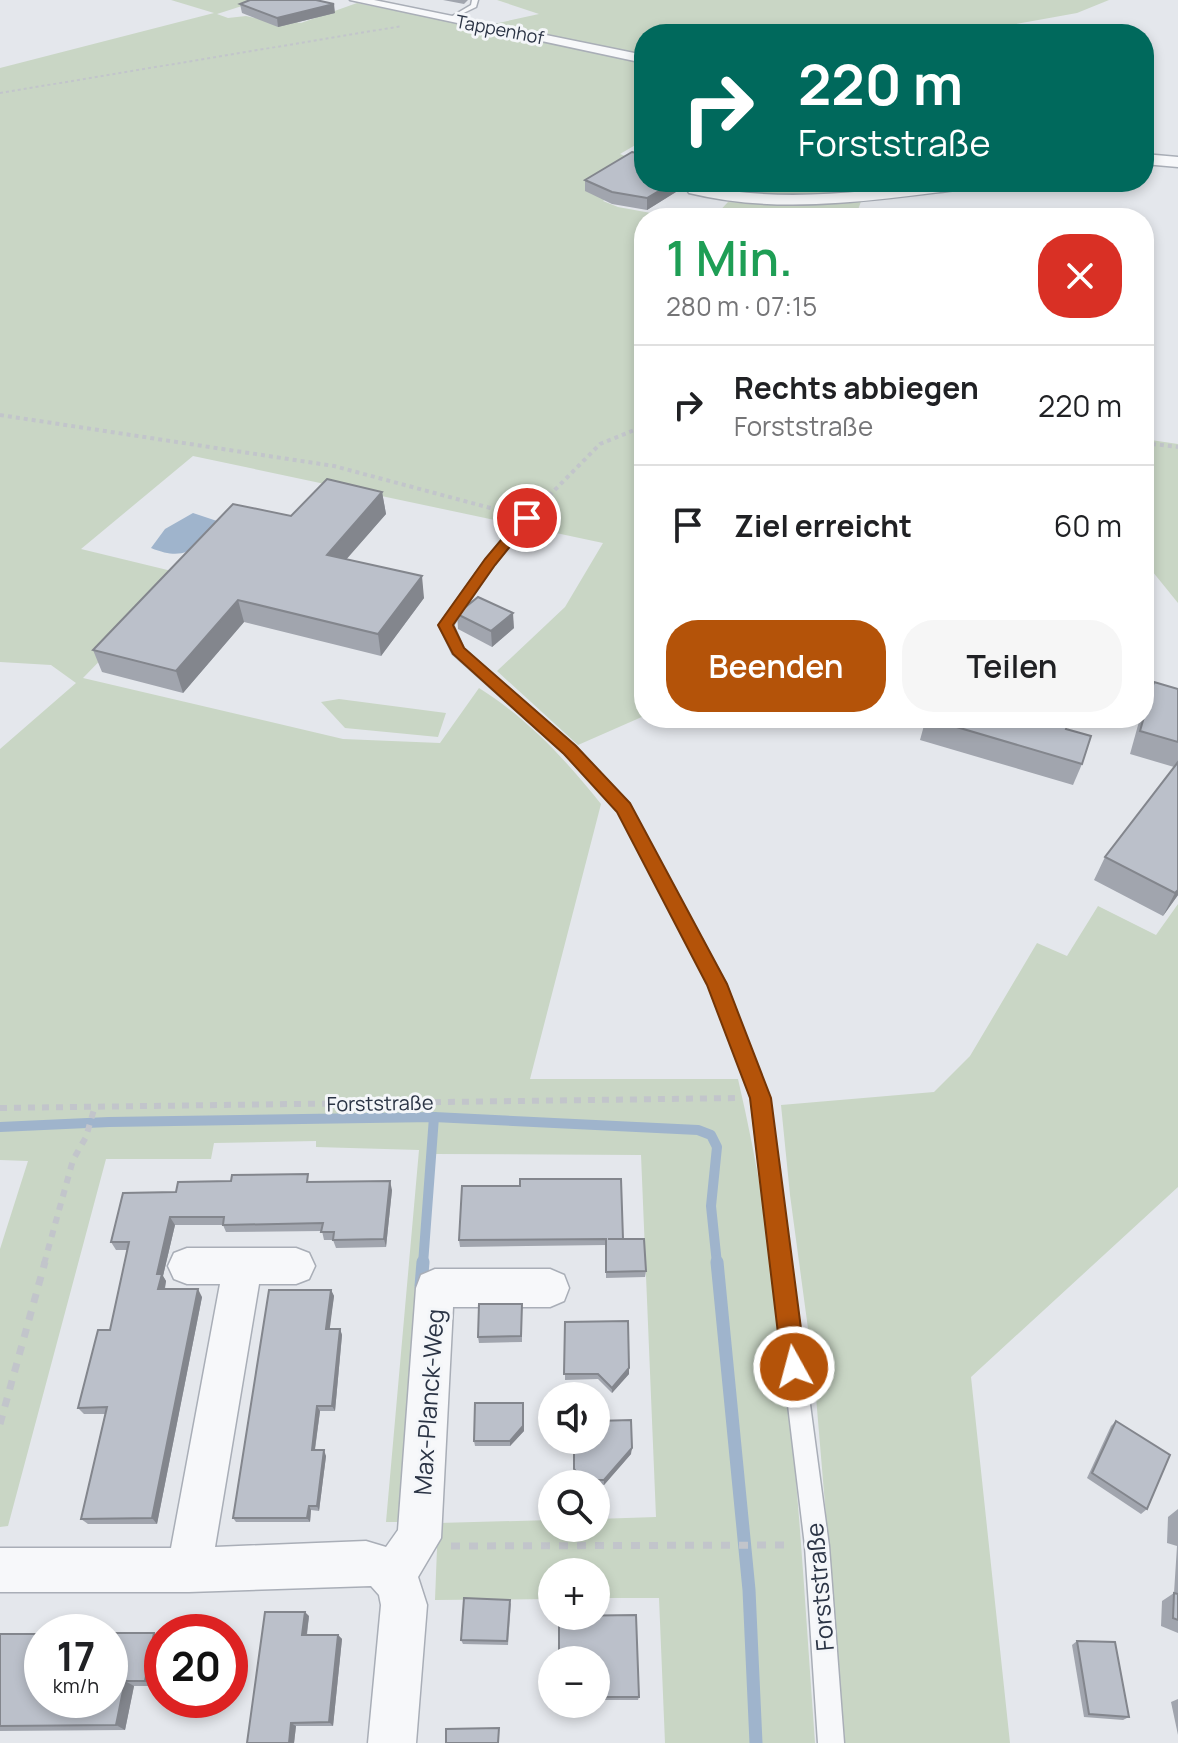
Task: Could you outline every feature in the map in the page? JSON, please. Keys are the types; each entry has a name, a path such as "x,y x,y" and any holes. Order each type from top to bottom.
{"street":[{"name":"Tappenhof","path":"356,0 634,57"},
{"path":"1154,162 1178,162"},
{"path":"704,192 738,200 781,201 876,192"},
{"path":"187,1266 296,1266"},
{"path":"189,1570 243,1266"},
{"name":"Max-Planck-Weg","path":"419,1538 435,1288 550,1288"},
{"path":"393,1574 419,1538"},
{"path":"0,1570 189,1570 366,1563 382,1565 393,1574 401,1587 404,1605 392,1743"}],"lane":[{"path":"448,19 464,14 474,6 475,0"},
{"name":"Forststraße","path":"527,518 490,562 446,625 458,651 570,750 624,808 717,984 760,1098 817,1546 831,1743"}],"path":[{"path":"0,93 448,19"},
{"path":"0,415 334,466 527,518 600,444 634,430"},
{"path":"1154,444 1178,447"},
{"name":"Forststraße","path":"0,1108 760,1098"},
{"path":"0,1424 73,1160 86,1137 95,1106"},
{"path":"419,1538 442,1546 771,1544"}],"green space":[{"path":"171,0 261,0 217,14 228,18 269,17 301,23 357,3 634,59 634,146 620,154 633,159 631,178 603,201 634,210 634,720 578,745 497,671 565,607 603,543 193,456 81,549 184,574 83,678 343,739 440,743 479,688 545,741 601,804 530,1079 738,1079 755,1161 781,1326 815,1743 665,1743 659,1598 610,1598 610,1558 538,1558 538,1599 435,1600 438,1523 538,1520 538,1542 610,1542 610,1519 656,1517 641,1155 434,1154 404,1522 386,1522 419,1150 316,1147 316,1141 214,1143 211,1159 106,1159 8,1526 0,1527 0,1249 28,1161 0,1160 0,749 76,683 51,665 0,662 0,68 214,13"},
{"path":"497,0 1109,0 1077,13 1016,24 634,24 634,54 489,25 539,14"},
{"path":"742,192 853,192 788,198"},
{"path":"863,196 859,208 722,208 728,202 775,204"},
{"path":"1154,440 1178,444 1178,603 1154,573"},
{"path":"339,699 446,713 438,737 345,728 321,702"},
{"path":"1178,904 1178,1187 971,1377 1010,1743 845,1743 814,1373 781,1105 934,1092 970,1056 1037,943 1067,956 1098,906 1156,935"}],"water":[{"path":"193,513 217,521 197,545 174,554 151,548 165,529"}],"building":[{"path":"250,0 316,0 334,4 277,18 240,4"},
{"path":"632,152 634,192 657,192 647,198 612,192 585,180"},
{"path":"327,479 382,492 327,555 422,576 378,634 238,600 176,671 93,650 233,504 291,516"},
{"path":"478,597 513,613 491,631 457,614"},
{"path":"1154,682 1178,689 1178,742 1140,731 1141,728 1154,728"},
{"path":"960,728 1066,728 1091,736 1082,764"},
{"path":"1178,762 1178,890 1175,893 1105,857"},
{"path":"308,1174 307,1182 390,1181 384,1239 333,1240 334,1232 321,1232 323,1223 223,1225 224,1217 170,1217 157,1274 162,1274 158,1289 198,1289 152,1518 81,1519 107,1407 78,1408 98,1330 110,1330 129,1242 111,1242 123,1193 176,1192 178,1182 231,1181 232,1175"},
{"path":"520,1179 621,1179 623,1239 644,1239 646,1271 606,1272 606,1239 459,1240 462,1186 520,1186"},
{"path":"269,1290 331,1290 326,1329 340,1329 332,1406 317,1406 312,1450 324,1450 317,1506 309,1506 307,1518 233,1518"},
{"path":"479,1304 522,1304 521,1336 478,1337"},
{"path":"628,1321 629,1368 612,1388 610,1382 598,1374 564,1374 565,1322"},
{"path":"475,1403 523,1403 523,1426 510,1441 474,1441"},
{"path":"631,1420 632,1448 610,1473 610,1470 575,1470 574,1454 610,1454 610,1421"},
{"path":"1116,1421 1170,1455 1147,1509 1092,1473"},
{"path":"1174,1593 1178,1594 1178,1620 1173,1618"},
{"path":"464,1598 510,1600 507,1641 461,1640"},
{"path":"265,1612 305,1612 302,1635 338,1635 329,1722 291,1723 289,1743 247,1743"},
{"path":"610,1615 636,1615 639,1697 610,1697 610,1646 559,1646 559,1630 610,1630"},
{"path":"128,1633 144,1633 144,1681 128,1681"},
{"path":"0,1634 24,1634 24,1718 117,1718 116,1725 0,1726"},
{"path":"1077,1641 1115,1642 1129,1717 1089,1714"},
{"path":"499,1728 498,1743 446,1743 446,1729"}],"waterway":[{"path":"0,1127 109,1122 434,1117"},
{"path":"423,1264 434,1117"},
{"path":"434,1117 698,1130 711,1135 717,1147 711,1206 717,1264"},
{"path":"421,1286 423,1262"},
{"path":"717,1262 749,1590 756,1743"}],"route":[{"path":"527,518 490,562 446,625 458,651 570,750 624,808 717,984 760,1098 794,1367"}]}
